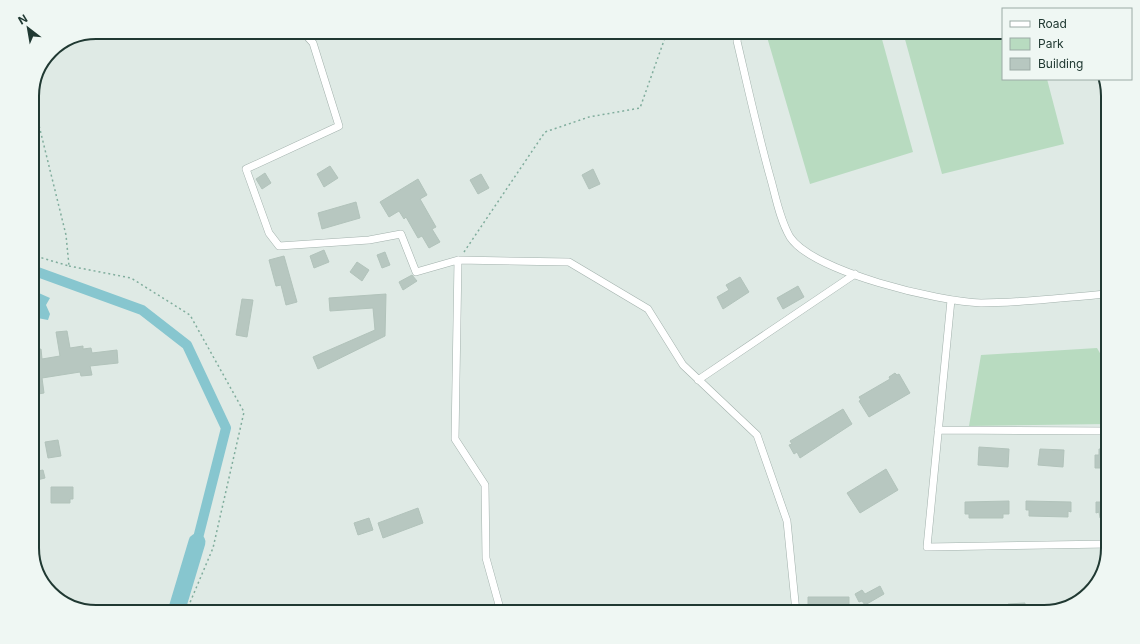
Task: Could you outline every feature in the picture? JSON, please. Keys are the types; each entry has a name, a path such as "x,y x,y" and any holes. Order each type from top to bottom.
{"street":[{"path":"309,39 313,43 338,126 246,169 269,233 279,246 369,240 401,234 416,272 458,260 569,262 648,309 683,365 756,435 787,521 795,605"},
{"path":"737,39 757,127 781,216 790,236 796,244 818,258 855,274 925,295 951,300 980,303 1010,302 1101,295"},
{"path":"458,260 456,438 485,485 486,558 499,605"},
{"path":"698,380 855,274"},
{"path":"951,300 927,547 1101,544"},
{"path":"938,430 1101,431"}],"path":[{"path":"458,260 545,132 588,117 640,108 665,39"},
{"path":"39,125 66,235 69,266"},
{"path":"39,257 69,266 131,278 190,315 244,412 213,548 189,605"}],"green space":[{"path":"768,39 882,39 913,152 810,184"},
{"path":"905,39 1002,39 1002,80 1047,80 1064,144 942,174"},
{"path":"1097,348 1101,355 1101,424 969,426 981,355"}],"water":[{"path":"39,293 50,298 46,305 50,314 48,320 39,318"}],"building":[{"path":"330,166 338,178 324,187 317,174"},
{"path":"593,169 600,184 589,189 582,175"},
{"path":"265,173 271,183 262,189 256,179"},
{"path":"481,174 489,188 478,194 470,180"},
{"path":"418,179 427,195 420,199 436,227 432,229 440,242 429,248 422,236 418,238 406,217 404,219 399,211 389,217 380,202"},
{"path":"356,202 360,218 322,229 318,213"},
{"path":"324,250 329,262 314,268 310,256"},
{"path":"385,252 390,265 382,268 377,255"},
{"path":"284,256 297,302 286,305 281,285 276,286 269,260"},
{"path":"357,262 369,270 362,281 350,272"},
{"path":"412,275 417,281 403,290 399,282"},
{"path":"740,277 749,292 723,309 717,297 729,290 726,285"},
{"path":"798,286 804,297 783,309 777,298"},
{"path":"386,294 385,336 318,369 313,357 375,330 373,308 330,311 329,298"},
{"path":"242,299 253,300 247,337 236,335"},
{"path":"67,331 70,348 83,346 83,349 91,348 92,353 117,350 118,363 90,366 92,375 81,376 80,372 42,378 44,393 39,394 39,349 41,349 42,359 60,356 56,332"},
{"path":"895,373 897,375 899,374 910,393 869,417 859,401 861,400 859,397 890,379 889,377"},
{"path":"843,409 852,424 800,458 797,452 794,454 789,445 792,444 790,441"},
{"path":"58,440 61,456 48,458 45,442"},
{"path":"979,447 1009,449 1008,467 978,465"},
{"path":"1040,449 1064,450 1063,467 1038,465"},
{"path":"1099,449 1101,449 1101,468 1095,468 1095,455 1099,455"},
{"path":"886,469 898,490 860,513 847,493"},
{"path":"43,470 45,478 39,480 39,471"},
{"path":"51,487 73,487 73,499 70,499 70,503 51,503"},
{"path":"1009,501 1009,514 1003,514 1003,518 969,518 969,514 965,514 965,502"},
{"path":"1026,501 1071,502 1071,512 1068,511 1068,517 1029,516 1029,510 1026,510"},
{"path":"1096,502 1101,502 1101,518 1099,512 1096,513"},
{"path":"418,508 423,523 383,538 378,523"},
{"path":"369,518 373,530 358,535 354,523"},
{"path":"880,586 884,594 865,605 862,601 859,602 855,594 862,590 865,594"},
{"path":"808,597 849,597 849,605 808,605"},
{"path":"1025,603 1025,605 1008,605"}],"waterway":[{"path":"39,273 142,310 187,345 226,428 197,542"},
{"path":"178,605 197,542"}]}
